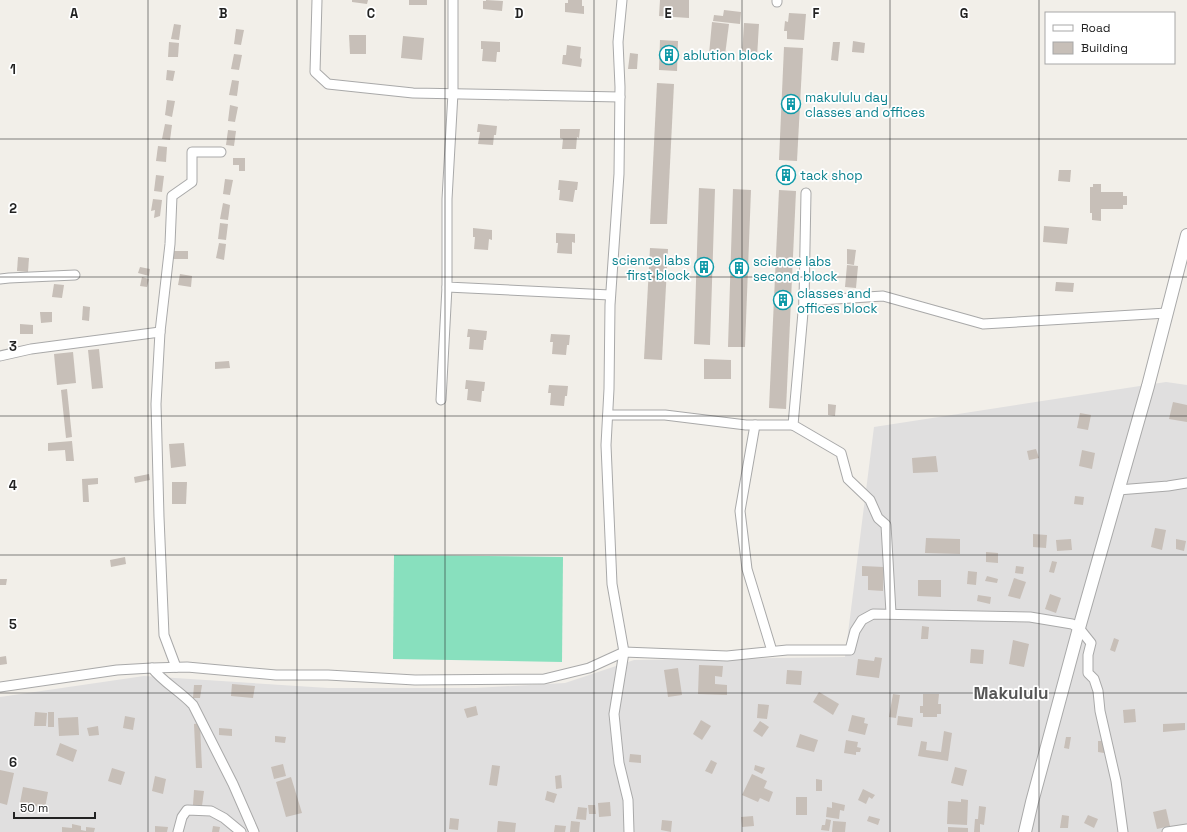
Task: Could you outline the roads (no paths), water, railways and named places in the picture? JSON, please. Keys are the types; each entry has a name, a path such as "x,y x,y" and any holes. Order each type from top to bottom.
{"street":[{"path":"317,0 315,72 328,84 413,93 620,97"},
{"path":"441,400 447,287 447,199 453,93 453,0"},
{"path":"622,0 618,42 620,97 619,174 610,295 606,445 612,584 624,652 614,714 619,763 628,800 629,832"},
{"path":"176,667 164,634 156,404 160,332 170,244 172,196 192,182 192,152 221,152"},
{"path":"793,425 804,301 806,193"},
{"path":"1025,832 1079,628 1148,386 1187,235"},
{"path":"0,280 9,278 75,275"},
{"path":"447,287 610,295"},
{"path":"804,301 883,296 984,324 1167,313"},
{"path":"0,356 31,348 160,332"},
{"path":"608,415 665,415 755,425 793,425 841,453 848,479 870,500 878,518 886,525 891,613"},
{"path":"755,425 740,511 747,569 772,651"},
{"path":"1118,490 1187,483"},
{"path":"0,687 117,670 176,667 276,676 328,675 415,680 544,679 589,668 624,652 727,656 787,650 850,650 855,631 862,620 873,614 891,613 1030,617 1072,624 1079,628 1090,643 1088,673 1094,679 1098,691 1100,711 1116,781 1123,832"},
{"path":"152,668 158,676 172,688 184,694 193,705 233,784 254,832"},
{"path":"178,832 182,817 187,810 211,811 224,818 241,832"},
{"path":"1172,832 1187,829"}],"place":[{"name":"ablution block","path":"669,55"},
{"name":"makululu day classes and offices","path":"791,104"},
{"name":"tack shop","path":"786,175"},
{"name":"science labs first block","path":"704,267"},
{"name":"science labs second block","path":"739,268"},
{"name":"classes and offices block","path":"783,300"}],"district":[{"name":"Makululu","path":"1011,693"}]}
